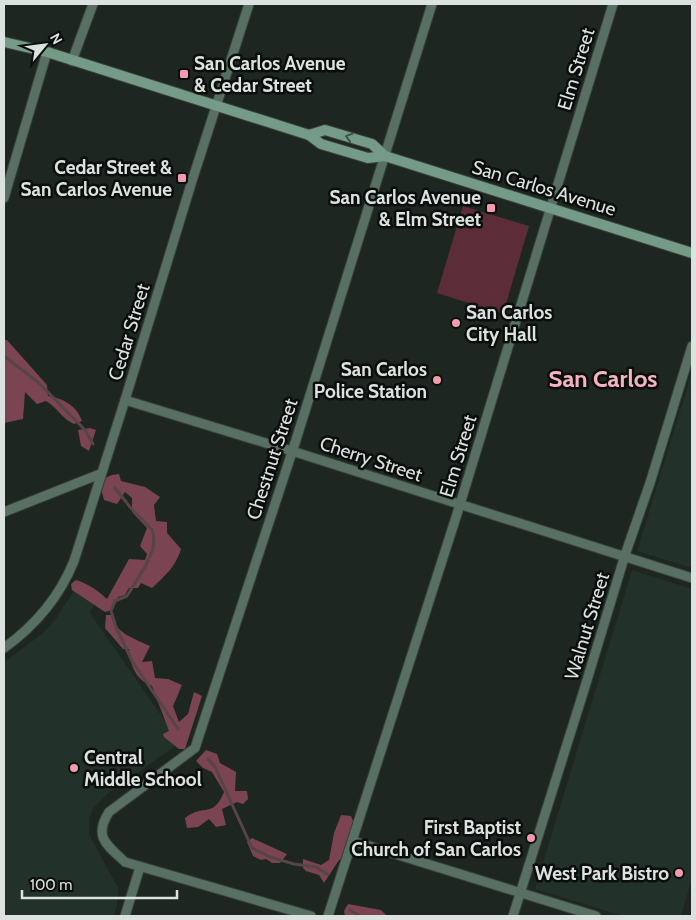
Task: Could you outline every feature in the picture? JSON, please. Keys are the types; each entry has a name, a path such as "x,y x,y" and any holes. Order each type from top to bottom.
{"main road":[{"name":"San Carlos Avenue","path":"4,42 47,52 309,135 321,144 368,158 384,156 692,253"},
{"name":"San Carlos Avenue","path":"309,135 325,130 372,144 384,156"}],"street":[{"path":"72,61 93,4"},
{"name":"Cedar Street","path":"4,648 38,620 64,584 74,561 249,4"},
{"name":"Chestnut Street","path":"311,916 125,862 109,847 102,836 101,824 108,812 195,748 292,451 432,4"},
{"name":"Elm Street","path":"328,916 461,504 613,4"},
{"path":"4,198 47,52"},
{"name":"Walnut Street","path":"513,916 692,346"},
{"name":"Cherry Street","path":"125,400 625,555 692,578"},
{"path":"4,512 100,474"},
{"path":"353,841 596,916"},
{"path":"125,916 140,867"}],"shaded area":[{"path":"463,206 529,226 503,314 437,293"},
{"path":"4,340 7,340 47,385 48,396 69,404 77,411 82,421 74,424 46,401 37,404 25,392 23,419 4,423"},
{"path":"692,372 692,568 637,551"},
{"path":"90,428 96,430 89,451 81,446 78,430"},
{"path":"119,474 121,481 145,487 160,497 154,505 156,521 167,522 167,533 181,549 173,566 152,588 141,583 138,588 129,588 125,595 118,597 112,609 105,612 72,590 71,584 76,580 81,582 93,588 107,599 129,559 145,560 147,554 140,546 147,528 132,512 132,498 125,492 117,504 104,500 101,489 105,478"},
{"path":"632,570 692,589 692,878 681,916 623,916 535,889"},
{"name":"Central Middle School","path":"76,588 96,600 90,613 180,743 107,794 94,807 89,818 89,834 118,888 114,916 4,916 4,662 42,634 55,620"},
{"path":"106,615 111,615 113,621 126,635 150,646 142,662 152,661 155,678 168,679 182,685 173,706 179,722 188,714 194,692 202,696 185,749 179,749 164,737 163,734 169,731 152,686 138,676 131,661 129,649 123,649 105,628"},
{"path":"206,750 217,754 220,763 236,772 235,791 247,791 248,799 243,804 237,802 222,809 226,825 216,827 209,819 198,827 187,828 185,818 198,811 212,808 220,800 224,792 212,772 203,768 196,761"},
{"path":"341,815 351,816 354,823 344,858 339,860 324,883 319,875 306,871 303,868 303,859 321,865 329,860 334,833"},
{"path":"252,838 287,854 280,863 272,863 266,859 261,860 253,856 247,842"},
{"path":"348,904 381,910 387,916 345,916 344,911"}],"waterway":[{"path":"4,356 39,383 85,430 93,444"},
{"path":"115,488 152,530 154,538 153,549 145,567 127,596 115,601 111,611 116,627 132,661 178,729"},
{"path":"208,759 215,767 252,848 270,857 294,864 316,867 327,874"},
{"path":"350,910 360,916"}],"place":[{"name":"San Carlos Avenue & Cedar Street","path":"184,74"},
{"name":"Cedar Street & San Carlos Avenue","path":"182,178"},
{"name":"San Carlos Avenue & Elm Street","path":"491,208"},
{"name":"San Carlos City Hall","path":"456,323"},
{"name":"San Carlos Police Station","path":"437,380"},
{"name":"Central Middle School","path":"74,768"},
{"name":"First Baptist Church of San Carlos","path":"531,838"},
{"name":"West Park Bistro","path":"679,873"}],"district":[{"name":"San Carlos","path":"603,378"}]}
